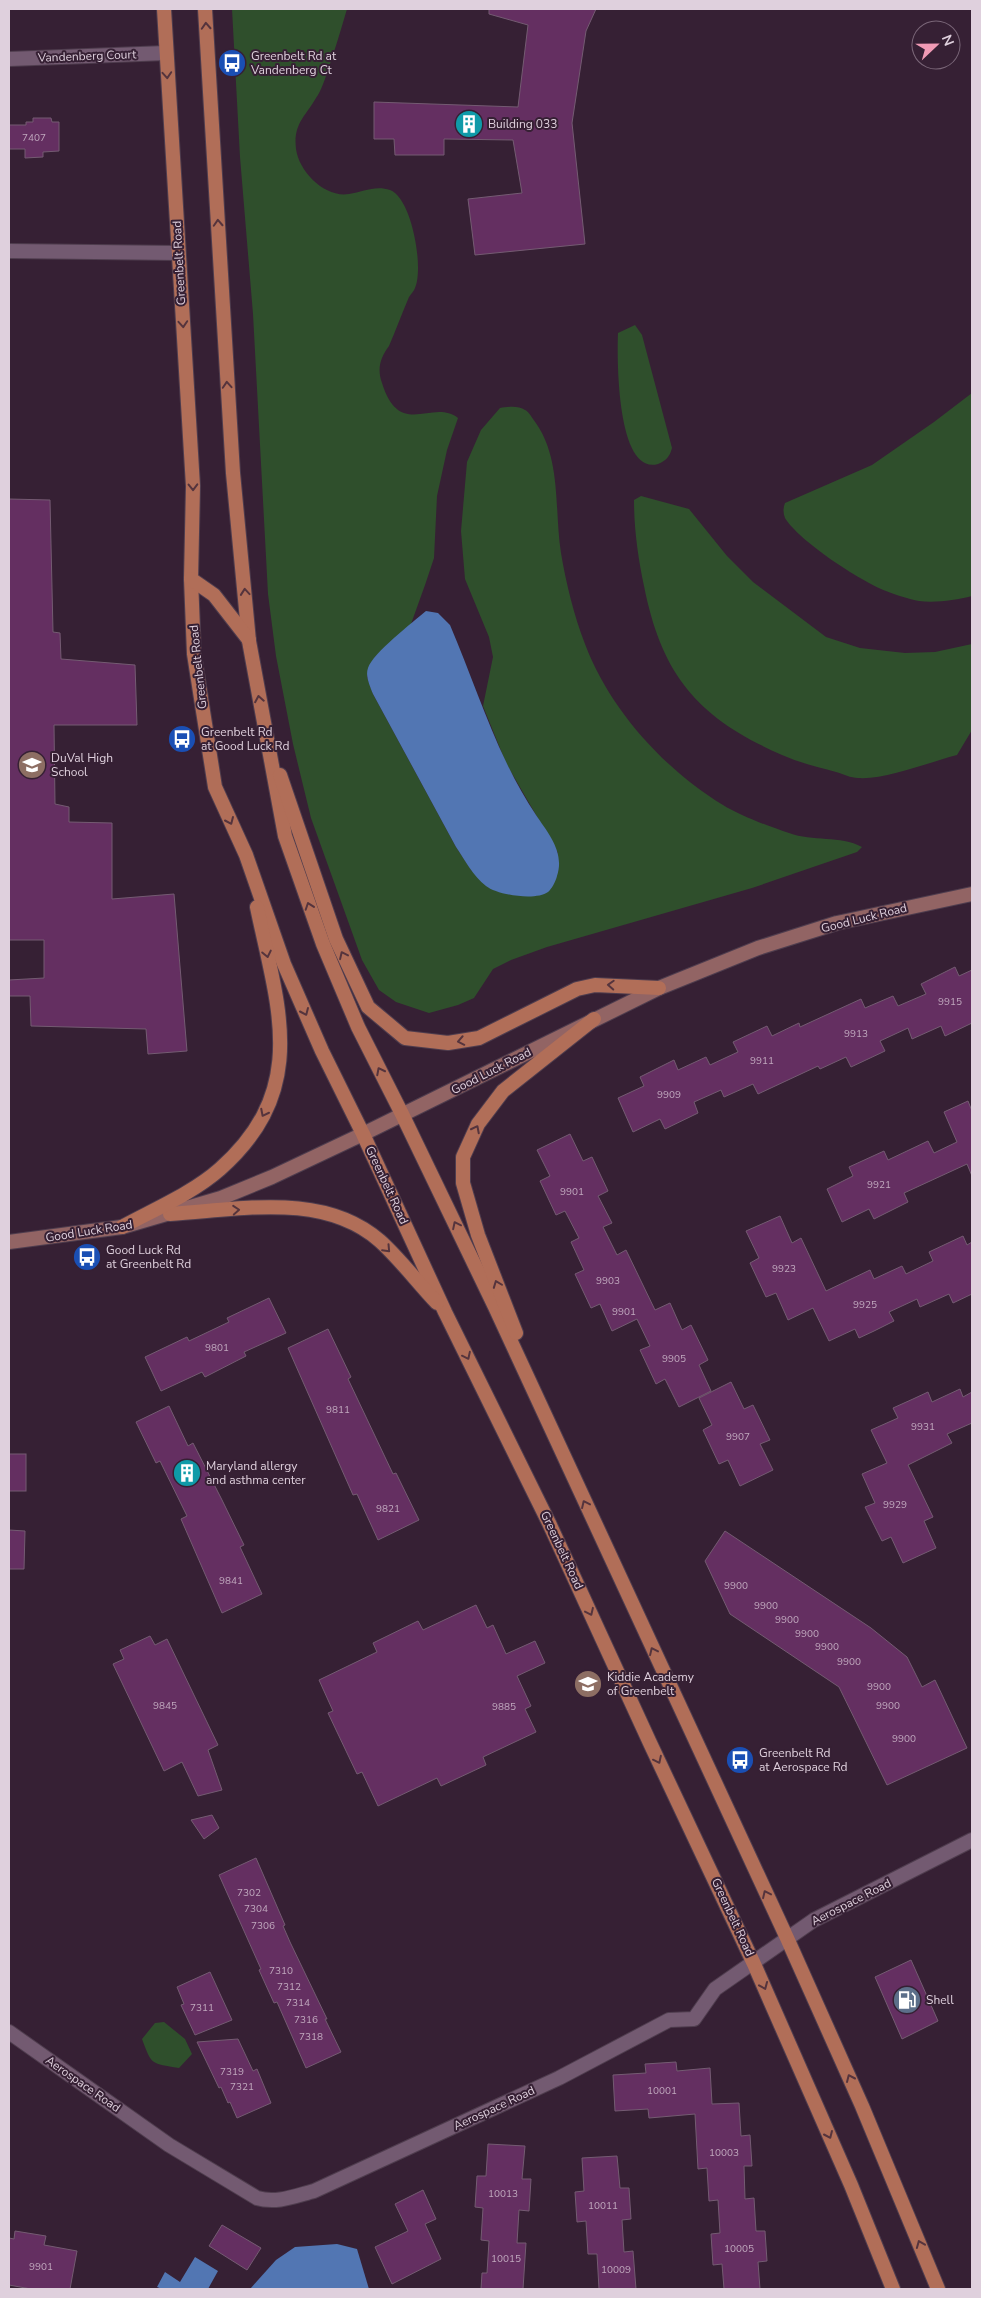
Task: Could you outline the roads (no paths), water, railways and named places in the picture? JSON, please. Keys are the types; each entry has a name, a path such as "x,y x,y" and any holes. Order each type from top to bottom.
{"main road":[{"name":"Greenbelt Road","path":"164,9 193,486 191,578 194,654 215,786 246,855 284,964 322,1050 445,1312 546,1517 754,1964 851,2184 893,2289"},
{"path":"205,9 233,473 249,641 285,836 323,944 358,1027 402,1114 550,1428 787,1938 862,2106 938,2289"},
{"path":"191,578 214,595 249,641"},
{"path":"268,747 284,786 336,939 368,1007 404,1038 448,1044 479,1038 577,988 596,985 659,988"},
{"path":"122,1227 201,1183 220,1170 237,1151 262,1117 272,1096 278,1072 281,1025 246,855"},
{"name":"Good Luck Road","path":"9,1242 122,1227 220,1198 272,1177 363,1134 659,988 758,948 838,923 972,894"},
{"path":"550,1428 478,1235 463,1183 463,1157 478,1124 503,1091 594,1019"},
{"path":"170,1214 295,1207 318,1210 343,1218 379,1241 445,1312"}],"street":[{"name":"Vandenberg Court","path":"9,59 166,53"},
{"path":"9,252 178,253"},
{"name":"Aerospace Road","path":"9,2032 169,2145 256,2198 266,2201 279,2200 314,2191 559,2078 669,2020 694,2019 715,1989 754,1964 814,1920 972,1840"}],"water":[{"path":"426,611 438,613 450,625 510,770 522,793 554,843 559,859 557,876 551,889 542,895 517,896 499,892 486,886 477,878 456,847 373,694 367,674 371,662 394,638"},
{"path":"337,2244 357,2249 369,2289 250,2289 276,2260 295,2247"},
{"path":"195,2257 218,2271 208,2289 162,2289 157,2287 165,2272 180,2282"}],"place":[{"name":"Greenbelt Rd at Vandenberg Ct","path":"232,63"},
{"name":"Building 033","path":"469,124"},
{"name":"Greenbelt Rd at Good Luck Rd","path":"182,739"},
{"name":"DuVal High School","path":"32,765"},
{"name":"Good Luck Rd at Greenbelt Rd","path":"87,1257"},
{"name":"Maryland allergy and asthma center","path":"187,1473"},
{"name":"Kiddie Academy of Greenbelt","path":"588,1684"},
{"name":"Greenbelt Rd at Aerospace Rd","path":"740,1760"},
{"name":"Shell","path":"907,2000"}]}
